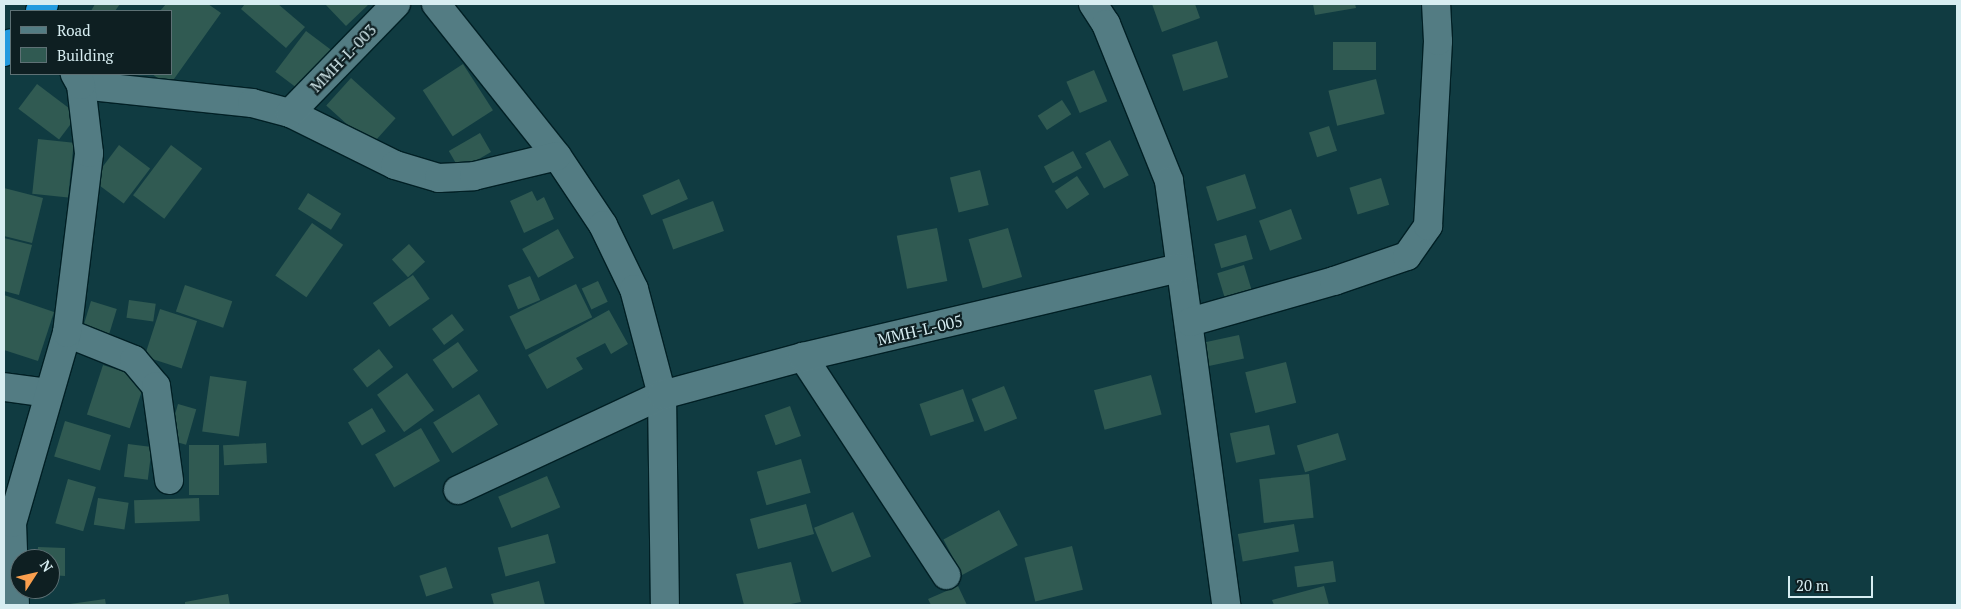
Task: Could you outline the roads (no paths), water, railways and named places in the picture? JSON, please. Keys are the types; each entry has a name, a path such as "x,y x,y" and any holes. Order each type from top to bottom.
{"street":[{"name":"MMH-L-003","path":"290,112 396,4"},
{"path":"436,4 557,156 603,225 634,289 662,395 666,605"},
{"path":"1093,4 1106,24 1169,181 1179,268 1190,322 1226,605"},
{"path":"1190,322 1334,281 1407,256 1428,226 1438,41 1436,4"},
{"path":"15,605 12,523 48,393 67,333 89,153 78,79 252,103 290,112 395,165 439,178 474,176 557,156"},
{"name":"MMH-L-005","path":"458,490 662,395 803,357 1179,268"},
{"path":"67,333 134,360 156,386 169,480"},
{"path":"803,357 946,574"},
{"path":"4,386 48,393"}]}
